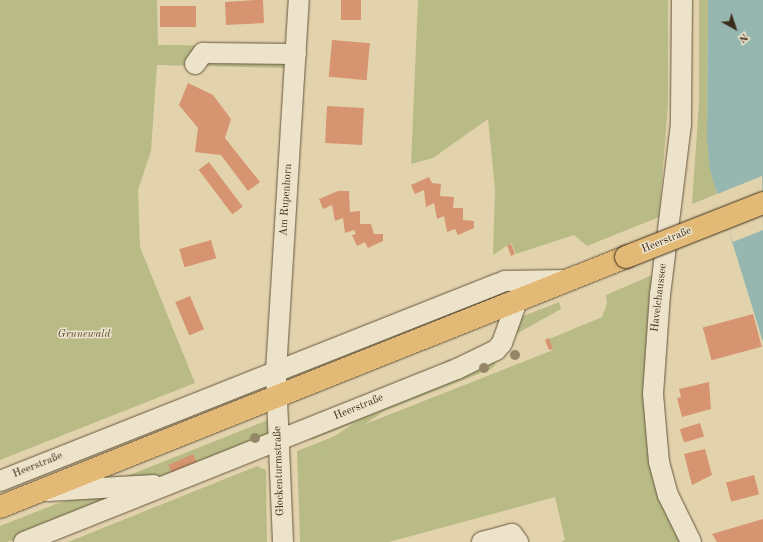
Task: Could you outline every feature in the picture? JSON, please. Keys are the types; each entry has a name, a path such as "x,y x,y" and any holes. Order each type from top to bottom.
{"main road":[{"name":"Heerstraße","path":"0,507 278,399 517,301 763,203"}],"street":[{"name":"Am Rupenhorn","path":"278,399 276,372 299,0"},
{"name":"Havelchaussee","path":"682,0 681,124 659,301 653,394 659,462 668,495 690,542"},
{"path":"195,64 203,54 296,54"},
{"name":"Heerstraße","path":"0,481 505,281 570,280"},
{"name":"Heerstraße","path":"24,542 280,440 496,350 502,343 517,301"},
{"name":"Heerstraße","path":"191,432 276,372"},
{"name":"Glockenturmstraße","path":"278,399 283,542"},
{"name":"Heerstraße","path":"40,491 171,484"},
{"path":"482,542 512,534 518,542"}],"green space":[{"name":"Grunewald","path":"0,0 157,0 158,45 289,46 288,68 157,65 151,151 138,190 140,247 195,383 0,460"},
{"path":"418,0 668,0 668,104 659,217 587,246 574,235 516,254 511,243 493,255 495,190 488,119 433,158 411,164"},
{"path":"699,0 708,0 707,140 717,194 692,204 699,102"},
{"path":"657,273 647,358 683,542 561,542 565,540 555,497 389,542 300,542 297,451 553,350 549,339 602,317 607,303 606,295"},
{"path":"559,302 561,309 511,337 521,317"},
{"path":"449,359 453,365 327,450 323,444"},
{"path":"493,361 496,364 491,369 311,440 310,435"},
{"path":"268,420 269,439 167,476 125,481 122,478"},
{"path":"257,466 266,470 267,542 68,542"},
{"path":"124,495 7,542 0,542 0,526 56,504 77,498"}],"water":[{"path":"708,0 763,0 763,342 710,170 707,140"}],"pier":[{"path":"762,176 763,230 733,242 715,195"}],"building":[{"path":"263,0 264,23 226,25 225,2"},
{"path":"341,0 361,0 361,20 341,20"},
{"path":"160,6 196,6 196,27 160,27"},
{"path":"332,40 370,43 367,80 329,77"},
{"path":"188,83 213,95 231,119 225,138 260,182 248,191 221,155 195,152 198,128 179,105"},
{"path":"327,106 364,108 362,145 325,143"},
{"path":"209,162 243,207 232,215 199,170"},
{"path":"429,177 432,183 441,184 440,196 454,197 453,208 463,208 463,220 474,221 474,228 458,235 455,229 447,232 444,216 437,219 434,203 426,207 424,190 415,194 411,185"},
{"path":"338,191 349,191 350,212 360,211 360,224 371,224 374,234 383,234 383,241 368,248 365,242 357,246 352,235 356,234 354,230 345,233 343,218 335,221 332,205 323,209 319,199"},
{"path":"211,240 216,258 185,267 179,249"},
{"path":"511,244 515,254 511,256 507,245"},
{"path":"190,296 204,329 189,335 175,302"},
{"path":"753,314 762,347 712,360 703,327"},
{"path":"549,338 553,349 549,350 545,340"},
{"path":"709,382 711,409 682,417 677,398 681,397 679,389"},
{"path":"700,423 704,436 684,443 680,429"},
{"path":"705,449 712,475 692,485 684,454"},
{"path":"193,454 197,463 172,474 168,465"},
{"path":"754,475 759,494 731,502 726,483"},
{"path":"763,519 763,542 717,542 712,534"}]}
